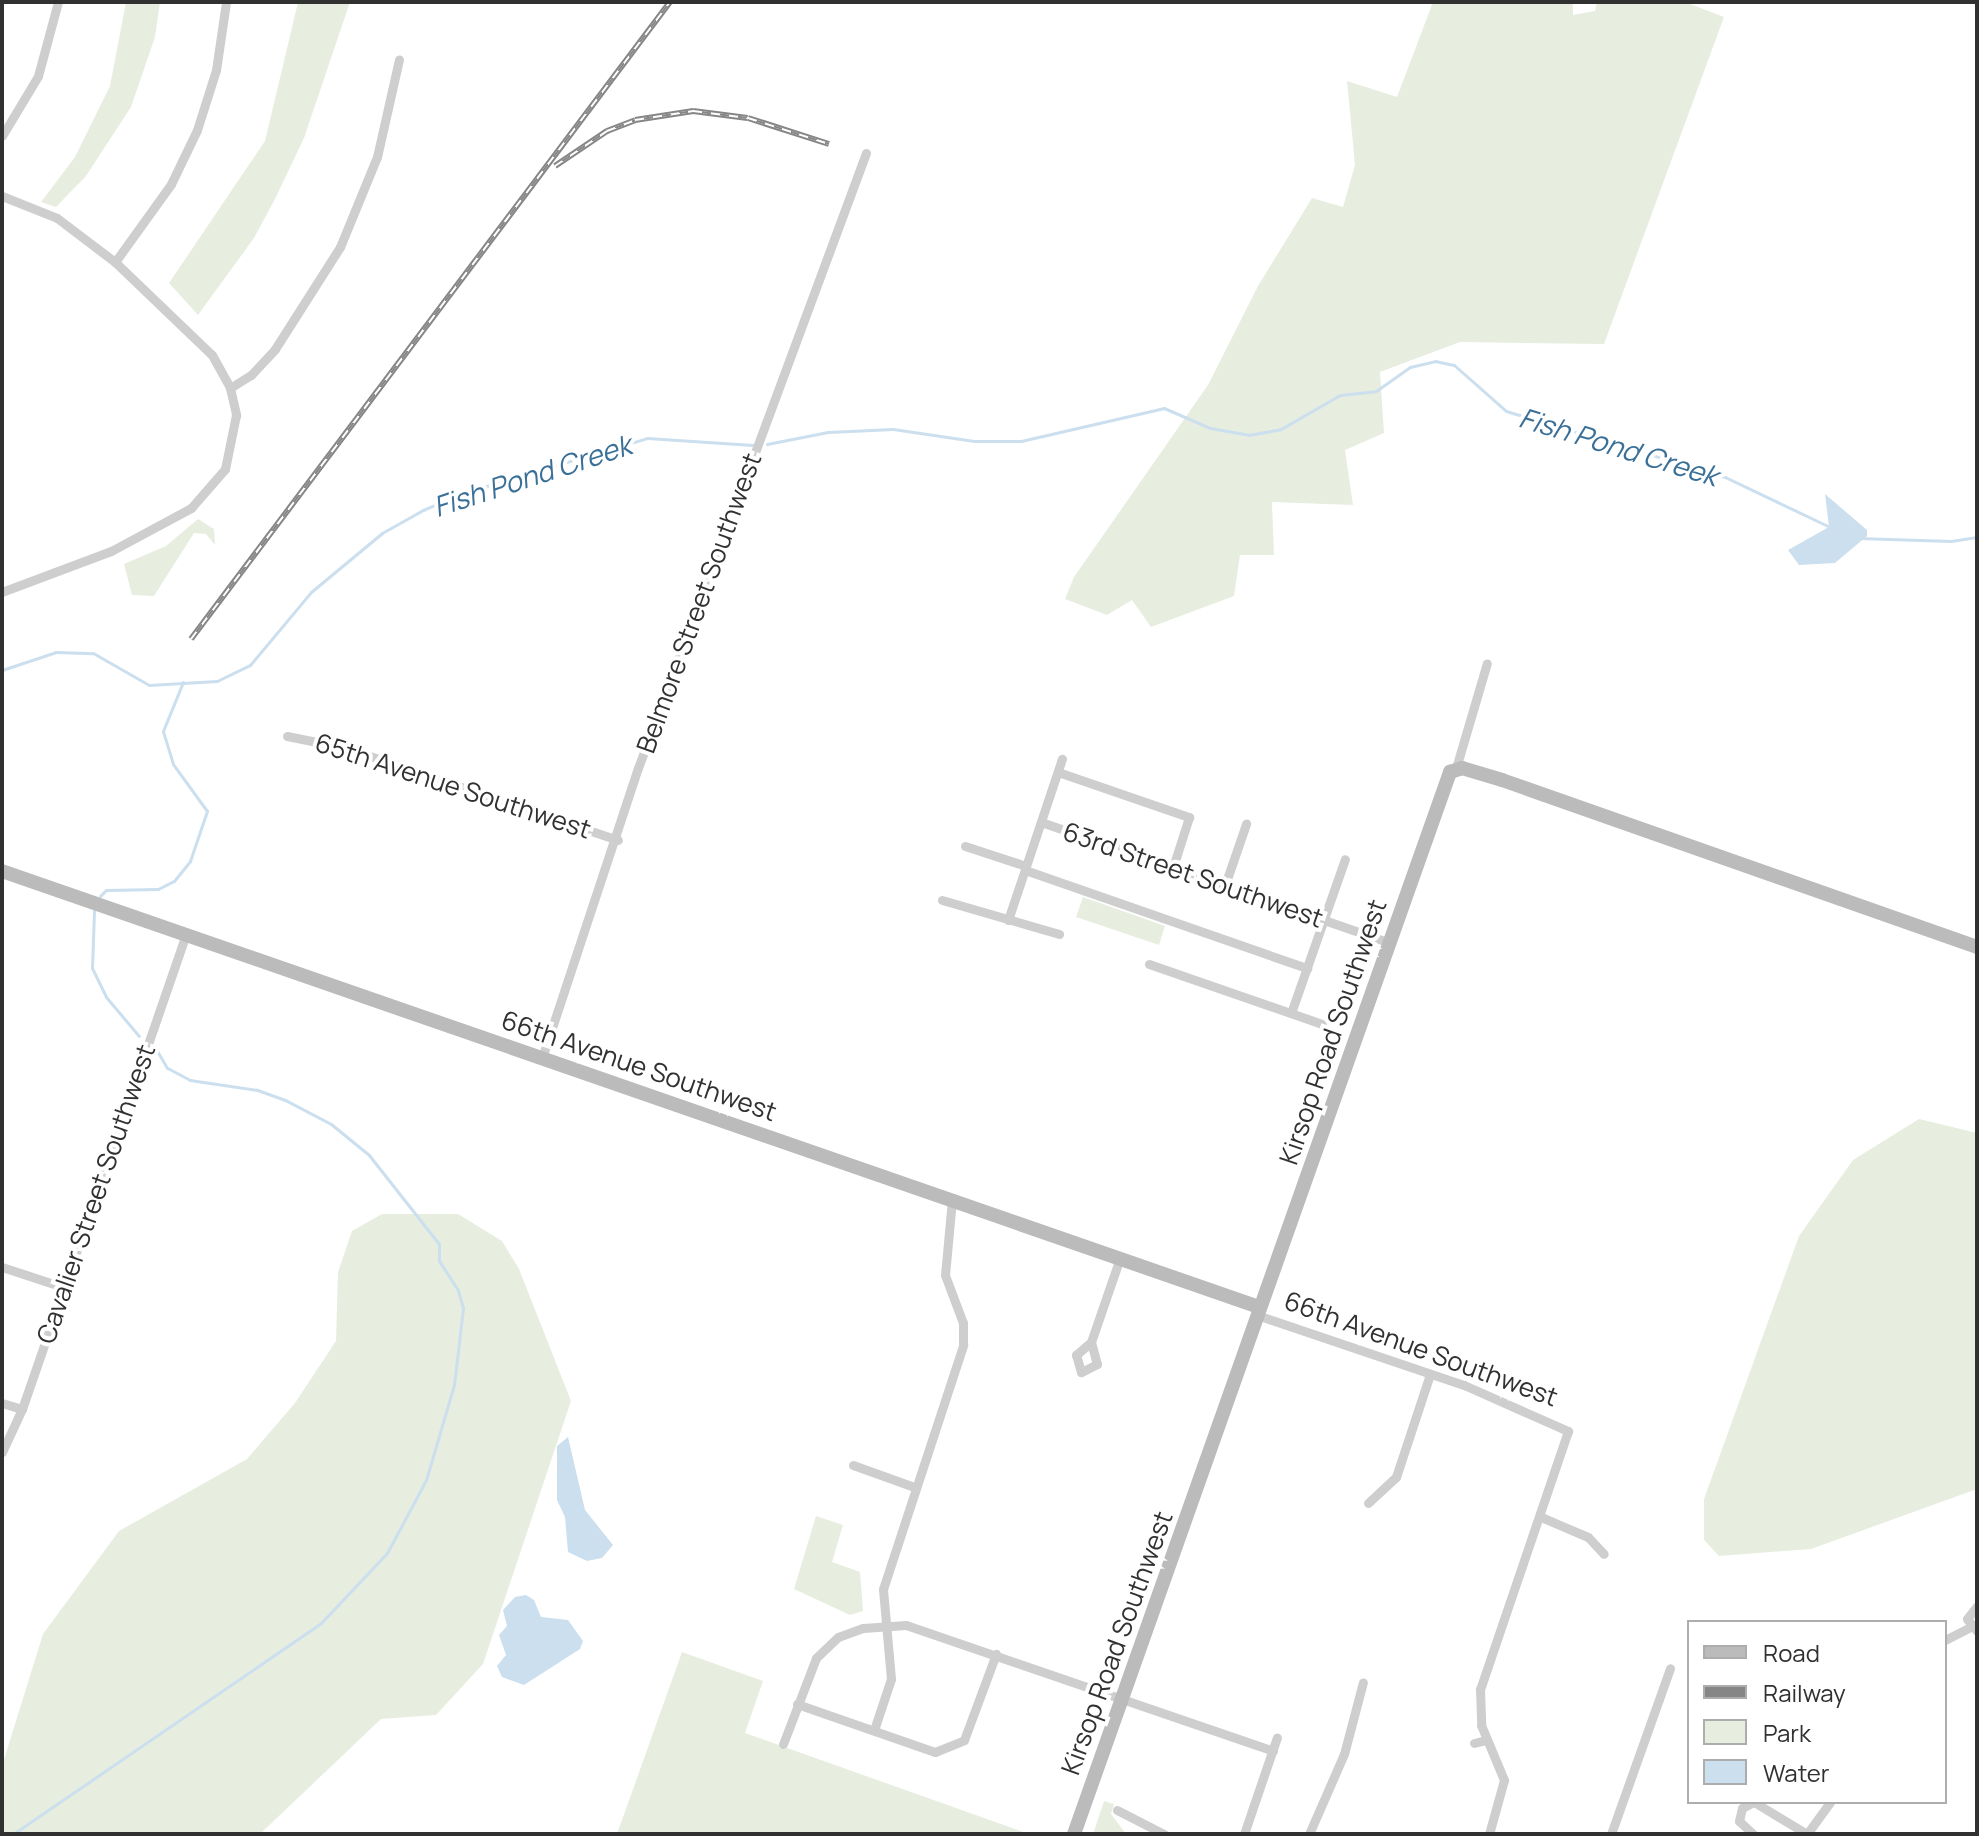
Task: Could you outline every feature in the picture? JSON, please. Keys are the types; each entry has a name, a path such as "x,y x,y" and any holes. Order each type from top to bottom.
{"street":[{"path":"2,136 38,76 58,2"},
{"path":"115,262 171,184 197,130 216,70 226,2"},
{"path":"230,388 251,375 275,349 340,247 377,157 399,59"},
{"name":"Belmore Street Southwest","path":"542,1058 618,840 638,768 866,153"},
{"path":"2,196 66,224 115,262 212,355 230,388 236,415 232,450 220,477 200,502 111,551 2,592"},
{"path":"1487,663 1456,768 1977,947"},
{"name":"65th Avenue Southwest","path":"287,736 336,745 618,840"},
{"path":"1008,920 1062,759"},
{"name":"Kirsop Road Southwest","path":"1074,1834 1447,777 1456,768"},
{"path":"1058,772 1189,817 1173,867"},
{"name":"63rd Street Southwest","path":"1041,822 1390,943"},
{"path":"1225,885 1246,824"},
{"path":"965,846 1307,968"},
{"path":"1291,1013 1345,859"},
{"name":"66th Avenue Southwest","path":"2,871 1120,1258 1430,1374 1568,1431 1541,1517"},
{"path":"942,900 1059,934"},
{"name":"Cavalier Street Southwest","path":"2,1452 22,1409 186,934"},
{"path":"1149,964 1322,1024"},
{"path":"874,1730 891,1679 883,1589 963,1345 963,1323 945,1275 952,1200"},
{"path":"1091,1342 1120,1258"},
{"path":"2,1267 63,1287"},
{"path":"1368,1503 1396,1477 1430,1374"},
{"path":"2,1403 22,1409"},
{"path":"853,1465 914,1487"},
{"path":"1489,1834 1504,1780 1479,1717 1480,1689 1541,1517 1588,1537 1604,1554"},
{"path":"1947,1639 1973,1629 1969,1613 1977,1606"},
{"path":"783,1744 816,1658 838,1637 884,1625 906,1625 1273,1751"},
{"path":"797,1704 935,1752 964,1740 996,1654"},
{"path":"1611,1834 1670,1668"},
{"path":"1309,1834 1344,1754 1363,1682"},
{"path":"1244,1834 1277,1737"},
{"path":"1474,1743 1486,1740"},
{"path":"1750,1804 1742,1808 1739,1821 1753,1834"},
{"path":"1757,1804 1807,1834 1829,1804"},
{"path":"1117,1810 1164,1834"}],"green space":[{"path":"126,2 160,2 155,37 131,107 86,176 56,207 41,202 75,157 110,86"},
{"path":"298,2 350,2 304,138 275,199 254,238 198,315 169,283 265,141"},
{"path":"1433,2 1573,2 1573,15 1595,11 1597,2 1685,2 1724,17 1604,344 1460,342 1380,372 1384,433 1345,450 1353,505 1272,502 1274,555 1240,555 1234,596 1151,627 1132,600 1107,615 1065,599 1074,577 1208,385 1258,286 1312,198 1343,207 1355,165 1347,81 1397,97"},
{"path":"198,519 214,529 215,545 206,534 194,533 154,596 132,595 124,564 166,546"},
{"path":"1083,897 1165,926 1159,945 1076,917"},
{"path":"1919,1119 1977,1133 1977,1489 1811,1549 1719,1556 1704,1540 1704,1499 1799,1236 1853,1160"},
{"path":"382,1214 458,1214 502,1241 519,1269 571,1401 483,1664 436,1715 381,1719 260,1834 2,1834 2,1766 43,1634 119,1531 247,1459 295,1403 336,1341 338,1272 352,1231"},
{"path":"816,1516 843,1525 832,1562 860,1572 863,1611 850,1615 794,1589"},
{"path":"682,1652 763,1681 745,1733 1029,1834 617,1834"},
{"path":"1104,1801 1114,1804 1111,1814 1126,1834 1093,1834"}],"water":[{"path":"1825,494 1867,530 1867,536 1835,563 1799,565 1788,550 1829,527"},
{"path":"568,1437 585,1510 613,1545 602,1558 587,1561 568,1552 565,1517 557,1500 557,1446"},
{"path":"526,1595 534,1600 541,1617 568,1620 583,1641 580,1649 524,1685 502,1677 497,1666 506,1655 499,1635 507,1626 503,1610 515,1597"}],"waterway":[{"name":"Fish Pond Creek","path":"767,444 828,432 893,429 974,441 1021,441 1164,408 1210,428 1248,435 1281,429 1340,395 1376,391 1410,367 1435,361 1454,365 1506,411 1725,477 1832,528"},
{"name":"Fish Pond Creek","path":"2,670 56,652 93,653 149,685 217,681 250,665 311,592 382,533 423,510 463,493 647,438 753,445"},
{"name":"Fish Pond Creek","path":"1858,538 1951,541 1977,537"},
{"path":"100,896 106,890 158,889 174,881 190,861 207,811 173,764 163,731 183,682"},
{"path":"94,911 92,968 106,997 139,1036"},
{"path":"13,1834 321,1623 387,1553 426,1480 454,1385 463,1308 458,1290 439,1261 439,1244 369,1155 331,1124 285,1100 257,1090 190,1080 167,1068 156,1049"}],"railway":[{"path":"191,639 670,2"},
{"path":"555,166 607,131 635,120 693,111 748,118 829,144"}]}
